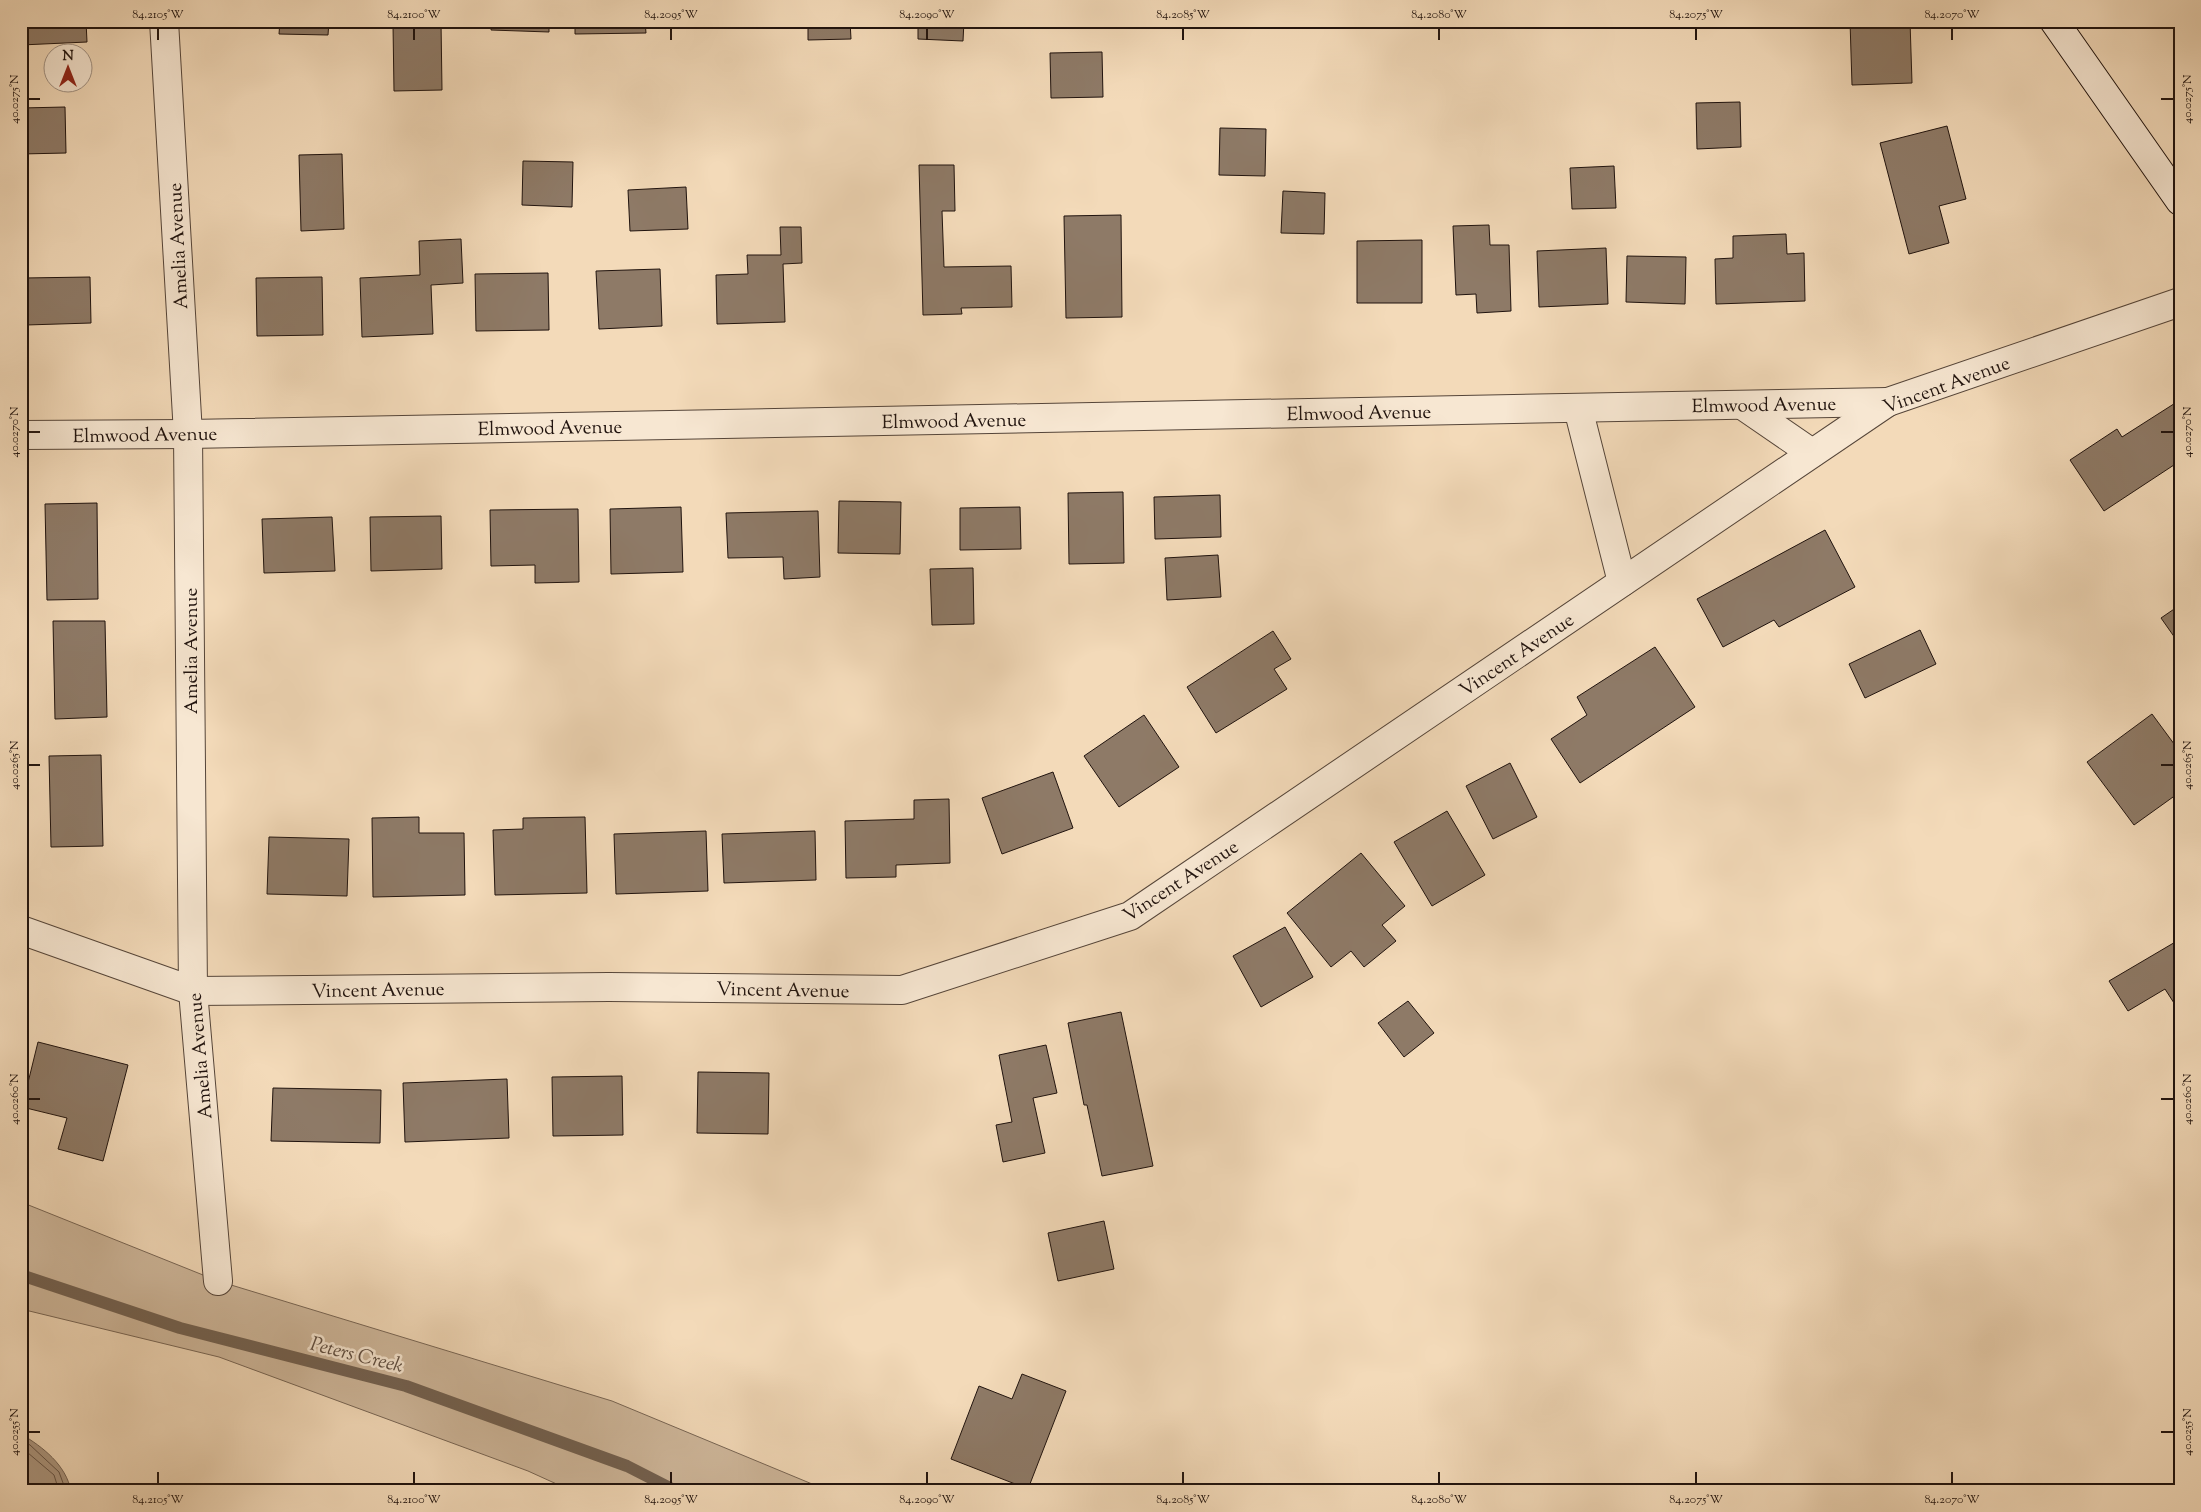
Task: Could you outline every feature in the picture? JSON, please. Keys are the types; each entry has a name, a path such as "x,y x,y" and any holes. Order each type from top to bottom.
{"street":[{"name":"Amelia Avenue","path":"164,21 188,434 193,991 218,1280"},
{"path":"2054,21 2180,201"},
{"name":"Vincent Avenue","path":"21,930 193,991 609,987 902,990 1130,916 1888,402 2180,302"},
{"name":"Elmwood Avenue","path":"21,435 188,434 1888,402"},
{"path":"1742,405 1812,453"},
{"path":"1578,408 1622,582"}],"shaded area":[{"path":"21,1202 218,1281 612,1401 829,1491 572,1491 528,1471 219,1357 21,1309"}],"water":[{"path":"21,1434 45,1451 59,1465 71,1491 21,1491"}],"building":[{"path":"21,21 86,21 87,42 42,42 42,44 21,45"},
{"path":"280,21 329,21 328,35 279,34"},
{"path":"370,21 441,22 442,90 394,91 393,25 370,25"},
{"path":"492,21 549,21 549,32 491,30"},
{"path":"575,21 645,21 646,33 575,34"},
{"path":"680,21 754,21 754,27 680,25"},
{"path":"808,21 850,21 851,39 808,40"},
{"path":"918,21 964,21 963,41 918,39"},
{"path":"1850,21 1910,21 1912,83 1852,85"},
{"path":"1102,52 1103,97 1051,98 1050,53"},
{"path":"1740,102 1741,147 1697,149 1696,103"},
{"path":"65,107 66,153 21,154 21,108"},
{"path":"1947,126 1966,199 1939,206 1949,243 1909,254 1880,143"},
{"path":"1220,128 1266,129 1265,176 1219,175"},
{"path":"342,154 344,229 301,231 299,155"},
{"path":"523,161 573,162 572,207 522,205"},
{"path":"919,165 954,165 955,211 942,211 944,267 1011,266 1012,307 961,308 962,314 923,315"},
{"path":"1614,166 1616,208 1572,209 1570,168"},
{"path":"686,187 688,229 630,231 628,190"},
{"path":"1283,191 1325,193 1324,234 1281,233"},
{"path":"1121,215 1122,317 1066,318 1064,216"},
{"path":"1489,225 1490,245 1509,245 1511,311 1477,313 1476,294 1456,295 1453,226"},
{"path":"780,227 801,227 802,263 783,264 785,322 717,324 716,275 748,274 747,255 781,255"},
{"path":"1786,234 1787,254 1804,253 1805,301 1716,304 1715,259 1733,258 1733,236"},
{"path":"461,239 463,283 431,285 433,334 362,337 360,278 420,275 419,241"},
{"path":"1422,240 1422,303 1357,303 1357,241"},
{"path":"1606,248 1608,304 1539,307 1537,251"},
{"path":"1627,256 1686,257 1685,304 1626,302"},
{"path":"660,269 662,326 599,329 596,271"},
{"path":"548,273 549,330 476,331 475,274"},
{"path":"90,277 91,323 26,325 24,278"},
{"path":"322,277 323,335 257,336 256,278"},
{"path":"2180,400 2180,461 2104,511 2070,460 2117,429 2122,437"},
{"path":"1123,492 1124,563 1069,564 1068,493"},
{"path":"1220,495 1221,537 1155,539 1154,497"},
{"path":"839,501 901,502 900,554 838,553"},
{"path":"97,503 98,599 47,600 45,504"},
{"path":"681,507 683,572 611,574 610,509"},
{"path":"1020,507 1021,549 960,550 960,508"},
{"path":"578,509 579,582 535,583 535,565 491,566 490,510"},
{"path":"818,511 820,577 784,579 783,557 728,558 726,513"},
{"path":"441,516 442,569 371,571 370,517"},
{"path":"332,517 335,571 264,573 262,519"},
{"path":"1825,530 1855,587 1779,627 1774,620 1723,647 1697,599"},
{"path":"1218,555 1221,597 1167,600 1165,558"},
{"path":"973,568 974,624 932,625 930,569"},
{"path":"2180,605 2180,645 2161,618"},
{"path":"53,621 105,621 107,717 55,719"},
{"path":"1920,630 1936,664 1865,698 1849,664"},
{"path":"1273,631 1291,659 1274,669 1287,689 1216,733 1187,687"},
{"path":"1655,647 1695,707 1580,783 1551,739 1587,715 1577,697"},
{"path":"2152,714 2180,752 2180,792 2134,825 2087,762"},
{"path":"1144,715 1179,767 1119,807 1084,756"},
{"path":"101,755 103,846 51,847 49,756"},
{"path":"1510,763 1537,817 1493,839 1466,786"},
{"path":"1053,772 1073,828 1002,854 982,798"},
{"path":"949,799 950,863 896,865 896,877 846,878 845,821 914,819 914,800"},
{"path":"1447,811 1485,875 1432,906 1394,842"},
{"path":"419,817 419,833 464,833 465,895 373,897 372,818"},
{"path":"585,817 587,893 495,895 493,830 523,829 523,818"},
{"path":"706,831 708,891 616,894 614,834"},
{"path":"815,831 816,880 724,883 722,834"},
{"path":"269,837 349,839 347,896 267,894"},
{"path":"1361,853 1405,906 1382,925 1396,941 1364,967 1351,951 1331,967 1287,913"},
{"path":"1285,927 1313,977 1261,1007 1233,956"},
{"path":"2177,941 2180,946 2180,1000 2174,1003 2165,989 2128,1011 2109,981"},
{"path":"1408,1001 1434,1033 1404,1057 1378,1023"},
{"path":"1121,1012 1153,1166 1102,1176 1087,1105 1084,1105 1068,1023"},
{"path":"38,1042 128,1065 103,1161 58,1149 67,1118 22,1107"},
{"path":"1046,1045 1057,1093 1033,1098 1045,1153 1003,1162 996,1125 1012,1122 999,1055"},
{"path":"698,1072 769,1073 768,1134 697,1133"},
{"path":"622,1076 623,1135 553,1136 552,1077"},
{"path":"507,1079 509,1138 405,1142 403,1083"},
{"path":"273,1088 381,1090 380,1143 271,1141"},
{"path":"1104,1221 1114,1269 1058,1281 1048,1233"},
{"path":"1022,1374 1066,1391 1028,1489 951,1459 979,1386 1012,1399"}],"waterway":[{"name":"Peters Creek","path":"21,1275 180,1328 406,1386 627,1466 676,1491"}]}
